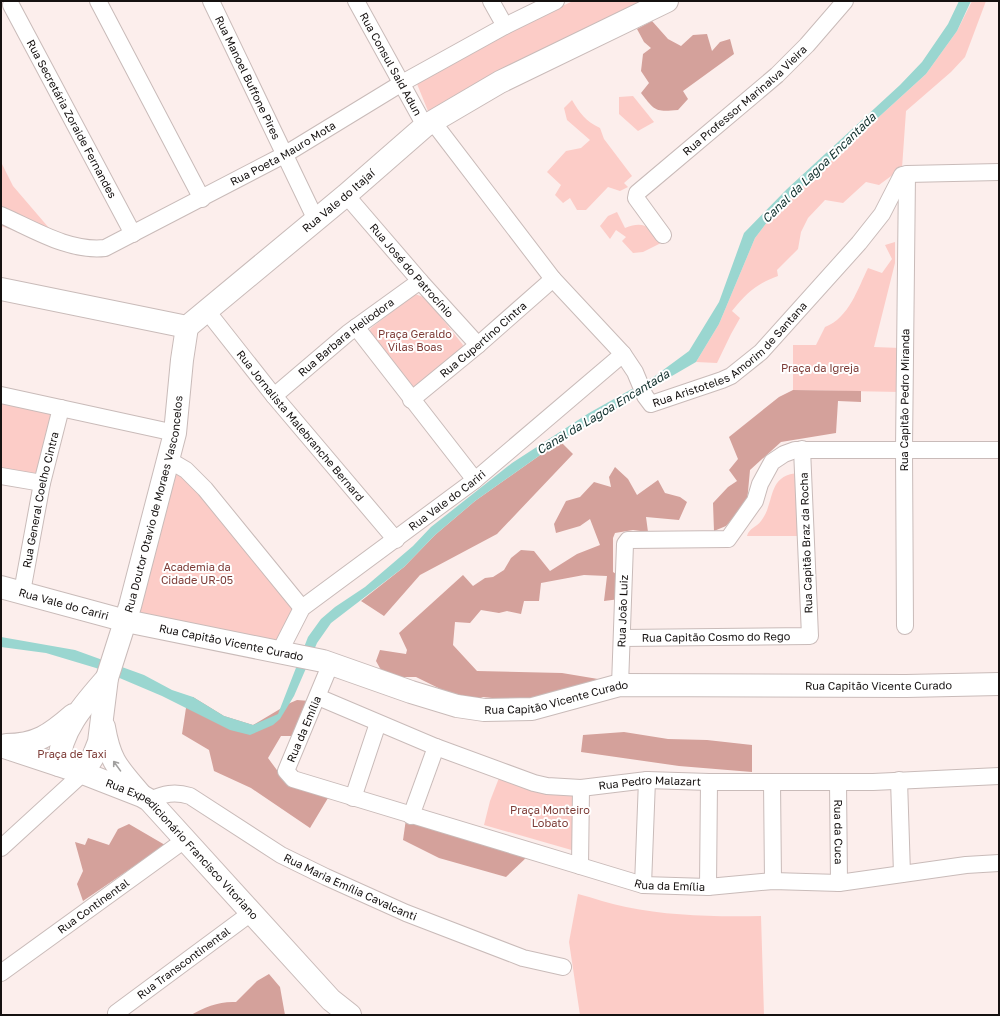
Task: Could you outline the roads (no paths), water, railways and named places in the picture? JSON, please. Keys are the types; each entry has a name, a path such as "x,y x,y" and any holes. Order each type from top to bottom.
{"main road":[{"name":"Rua Vale do Itajaí","path":"187,327 429,124 500,82 667,1"},
{"path":"1,289 187,327"},
{"name":"Rua Doutor Otavio de Moraes Vasconcelos","path":"83,773 97,750 109,672 126,621 169,460 175,433 182,360 187,327"},
{"name":"Rua Vale do Cariri","path":"11,590 126,621"},
{"name":"Rua Capitão Vicente Curado","path":"126,621 290,653 327,662 410,692 457,706 484,710 532,709 620,685 906,686 999,684"},
{"name":"Rua Doutor Otavio de Moraes Vasconcelos","path":"59,765 59,755 63,742 81,708 109,672"},
{"path":"1,745 21,745 45,737 81,708"},
{"path":"102,718 107,744 113,760 146,798"},
{"name":"Rua Expedicionário Francisco Vitoriano","path":"1,745 83,773 146,798 186,839 334,1008 350,1015"}],"street":[{"path":"98,1 202,199"},
{"name":"Rua Manoel Buffone Pires","path":"211,1 316,220"},
{"name":"Rua Consul Said Adun","path":"356,1 402,83 429,124"},
{"path":"491,1 505,26"},
{"name":"Rua Poeta Mauro Mota","path":"1,215 69,245 92,250 105,248 202,199 284,155 402,83 505,26 556,1"},
{"name":"Rua Professor Marinalva Vieira","path":"663,235 636,198 637,193 777,75 807,45 845,1"},
{"name":"Rua Secretária Zoraide Fernandes","path":"10,5 133,234"},
{"name":"Rua Aristoteles Amorim de Santana","path":"429,124 553,278 623,354 635,372 650,404 722,380 746,365 761,352 859,243 882,214 900,178 907,174"},
{"path":"907,174 999,172"},
{"name":"Rua Capitão Pedro Miranda","path":"905,626 904,449 907,174"},
{"name":"Rua José do Patrocínio","path":"346,195 420,281 478,345"},
{"name":"Rua Cupertino Cintra","path":"411,400 478,345 553,278"},
{"name":"Rua Barbara Heliodora","path":"274,396 356,327 420,281"},
{"name":"Rua Jornalista Malebranche Bernard","path":"207,310 274,396 396,540"},
{"path":"356,327 411,400 475,480"},
{"name":"Rua Vale do Cariri","path":"290,653 302,608 396,540 475,480 623,354"},
{"path":"1,395 175,433"},
{"name":"Rua General Coelho Cintra","path":"11,590 42,483 61,408"},
{"path":"802,449 999,450"},
{"name":"Rua João Luiz","path":"620,685 625,544 629,539 728,539 756,501 760,484 772,462 784,454 802,449"},
{"name":"Rua Capitão Braz da Rocha","path":"802,449 810,636"},
{"path":"169,460 186,470 205,489 302,608"},
{"path":"1,476 42,483"},
{"name":"Rua Capitão Cosmo do Rego","path":"622,638 810,636"},
{"name":"Rua da Emília","path":"327,662 318,697 286,771 293,779 411,816 643,885 708,886 773,881 839,883 966,865 999,863"},
{"name":"Rua Pedro Malazart","path":"318,697 436,747 534,784 547,786 581,788 647,780 709,782 838,782 999,776"},
{"path":"352,798 378,722"},
{"path":"411,816 436,747"},
{"path":"1,848 83,773"},
{"path":"643,885 647,780"},
{"path":"899,780 902,874"},
{"path":"708,886 709,782"},
{"path":"772,782 773,881"},
{"name":"Rua da Cuca","path":"838,782 839,883"},
{"path":"580,866 581,788"},
{"name":"Rua Maria Emília Cavalcanti","path":"146,798 165,793 179,793 190,796 281,854 326,877 406,913 516,955 563,967"},
{"name":"Rua Continental","path":"1,973 186,839"},
{"name":"Rua Transcontinental","path":"116,1013 251,913"}],"water":[{"name":"Canal da Lagoa Encantada","path":"959,1 971,1 957,31 926,74 791,197 768,221 755,238 719,324 696,362 560,441 475,501 435,535 404,567 331,623 317,643 294,696 280,719 273,725 250,735 230,730 162,696 96,668 46,653 1,647 1,637 75,650 144,675 172,690 193,697 224,716 253,725 278,714 308,637 321,619 335,607 365,587 413,546 431,527 512,463 589,413 655,376 689,351 719,302 744,233 787,189 900,85 922,62 948,24"}],"park label":[{"name":"Praça Geraldo Vilas Boas","path":"415,340"},
{"name":"Praça da Igreja","path":"820,368"},
{"name":"Academia da Cidade UR-05","path":"197,573"},
{"name":"Praça de Taxi","path":"72,754"},
{"name":"Praça Monteiro Lobato","path":"550,816"}]}
